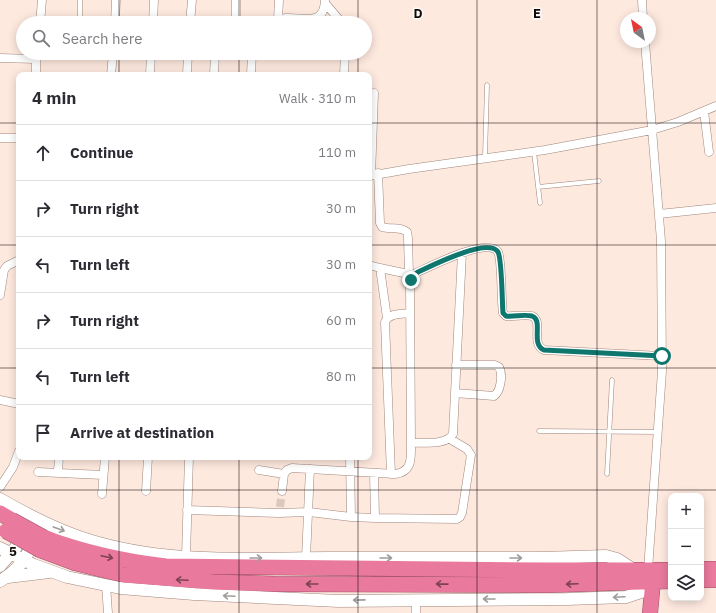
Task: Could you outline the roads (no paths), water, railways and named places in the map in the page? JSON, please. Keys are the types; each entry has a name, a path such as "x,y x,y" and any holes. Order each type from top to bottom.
{"highway":[{"path":"5,523 96,554 133,562 166,566 195,568 645,574 668,580"},
{"path":"43,537 75,563 124,575 206,582 275,584 547,585 668,570"},
{"path":"704,569 716,569"},
{"path":"645,574 650,613"},
{"path":"704,580 716,580"}],"street":[{"path":"41,16 42,0"},
{"path":"115,16 116,0"},
{"path":"153,16 154,0"},
{"path":"191,16 192,0"},
{"path":"236,0 236,16"},
{"path":"275,16 279,0"},
{"path":"642,0 643,12"},
{"path":"320,16 323,12 325,2"},
{"path":"325,2 336,16"},
{"path":"5,551 24,561 66,577 120,588 202,595 339,601 566,599 626,597 641,592 645,574 662,356 661,241 645,48"},
{"path":"0,58 16,57"},
{"path":"36,60 36,72"},
{"path":"111,72 112,60"},
{"path":"150,72 151,60"},
{"path":"187,72 188,60"},
{"path":"214,72 215,60"},
{"path":"251,72 252,60"},
{"path":"344,72 345,60"},
{"path":"282,490 284,474 287,470 292,468 391,474 401,473 409,466 411,443 411,274 408,238 407,232 402,228 386,228 382,227 380,223 372,175 374,93"},
{"path":"372,175 585,143 652,130 678,122 716,106"},
{"path":"704,111 709,152"},
{"path":"0,138 16,138"},
{"path":"659,214 716,208"},
{"path":"372,265 411,274 462,253 493,247 497,251 500,260 503,313 506,316 531,316 535,319 537,323 538,344 540,348 544,350 662,356"},
{"path":"450,439 454,428 462,253"},
{"path":"0,295 4,270 6,266 16,261"},
{"path":"380,268 386,318 384,327 391,474"},
{"path":"386,318 391,315 410,313"},
{"path":"455,393 494,396 499,390 501,374 498,367 495,365 456,365"},
{"path":"0,400 16,403"},
{"path":"187,510 280,510 351,517 457,519 462,513 471,455 467,449 450,439 444,441 411,443"},
{"path":"0,487 16,458"},
{"path":"58,472 59,460"},
{"path":"102,494 105,460"},
{"path":"146,491 148,460"},
{"path":"186,556 189,460"},
{"path":"350,460 351,517"},
{"path":"306,558 310,469"},
{"path":"259,470 284,474"},
{"path":"38,472 103,475"},
{"path":"374,473 375,518"},
{"path":"0,499 33,517 43,537"},
{"path":"0,566 5,551 33,517"},
{"path":"43,537 98,543 143,553 205,558 542,558 595,556 617,559 645,574"},
{"path":"4,579 17,569 43,537"},
{"path":"4,579 52,572"},
{"path":"106,585 108,613"},
{"path":"416,600 416,613"}],"lane":[{"path":"80,0 80,16"},
{"path":"485,158 487,86"},
{"path":"534,151 540,203"},
{"path":"538,187 599,181"},
{"path":"607,474 612,380"},
{"path":"539,431 657,432"}],"tunnel":[{"path":"280,507 282,491"}]}
